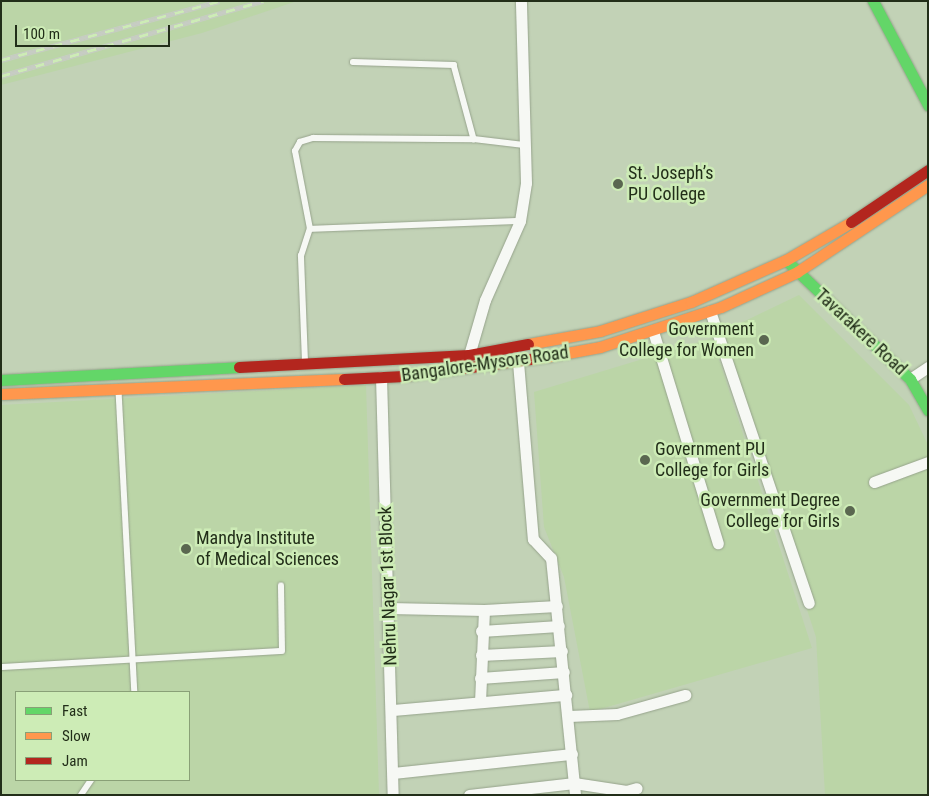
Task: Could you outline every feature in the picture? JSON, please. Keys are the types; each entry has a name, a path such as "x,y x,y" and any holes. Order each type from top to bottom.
{"main road":[{"path":"873,1 928,106"},
{"name":"Bangalore-Mysore Road","path":"1,380 469,356 559,340 649,316 786,260 834,234 928,170"},
{"name":"Bangalore-Mysore Road","path":"1,394 381,377 518,362 653,331 710,310 797,272 928,185"},
{"name":"Tavarakere Road","path":"786,260 910,379 928,410"}],"street":[{"path":"469,356 485,300 520,221 526,183 521,1"},
{"path":"710,310 809,603"},
{"path":"653,331 718,543"},
{"path":"518,362 533,539 551,558 569,716 575,795"},
{"path":"910,379 928,367"},
{"name":"Nehru Nagar 1st Block","path":"381,377 393,710 393,795"},
{"path":"874,482 928,462"},
{"path":"389,608 484,610 557,606"},
{"path":"480,702 481,631 484,610"},
{"path":"481,631 559,626"},
{"path":"481,655 562,650"},
{"path":"480,678 564,672"},
{"path":"569,716 617,714 685,695"},
{"path":"393,710 566,696"},
{"path":"393,773 572,754"},
{"path":"469,795 574,782 626,791 637,788"}],"lane":[{"path":"353,62 454,65 474,139"},
{"path":"304,379 306,364 301,256 310,229 295,151 300,142 313,138 474,139 524,145"},
{"path":"310,229 520,221"},
{"path":"119,374 130,660 135,691"},
{"path":"1,666 282,651 281,586"},
{"path":"81,795 90,781"}],"shaded area":[{"path":"1,1 297,1 202,33 1,85"},
{"name":"Government Degree College for Girls","path":"799,295 909,405 928,445 928,795 825,795 816,637 716,335"},
{"name":"Government PU College for Girls","path":"712,338 812,648 590,712 564,577 544,527 534,392"},
{"name":"Mandya Institute of Medical Sciences","path":"366,385 379,795 1,795 1,405"}],"railway":[{"path":"1,60 219,1"},
{"path":"1,76 263,1"}],"traffic: fast":[{"path":"873,1 928,105"},
{"path":"789,263 910,379 928,410"},
{"path":"1,380 239,367"}],"traffic: slow":[{"path":"545,357 600,347 721,307 797,272 928,185"},
{"path":"528,344 600,331 691,302 786,260 851,222"},
{"path":"1,394 344,379"}],"traffic: jam":[{"path":"851,222 928,170"},
{"path":"239,367 469,355 528,344"},
{"path":"344,379 404,376 545,357"}],"place":[{"name":"St. Joseph’s PU College","path":"618,184"},
{"name":"Government College for Women","path":"764,340"},
{"name":"Government PU College for Girls","path":"645,460"},
{"name":"Government Degree College for Girls","path":"850,511"},
{"name":"Mandya Institute of Medical Sciences","path":"186,549"}]}
